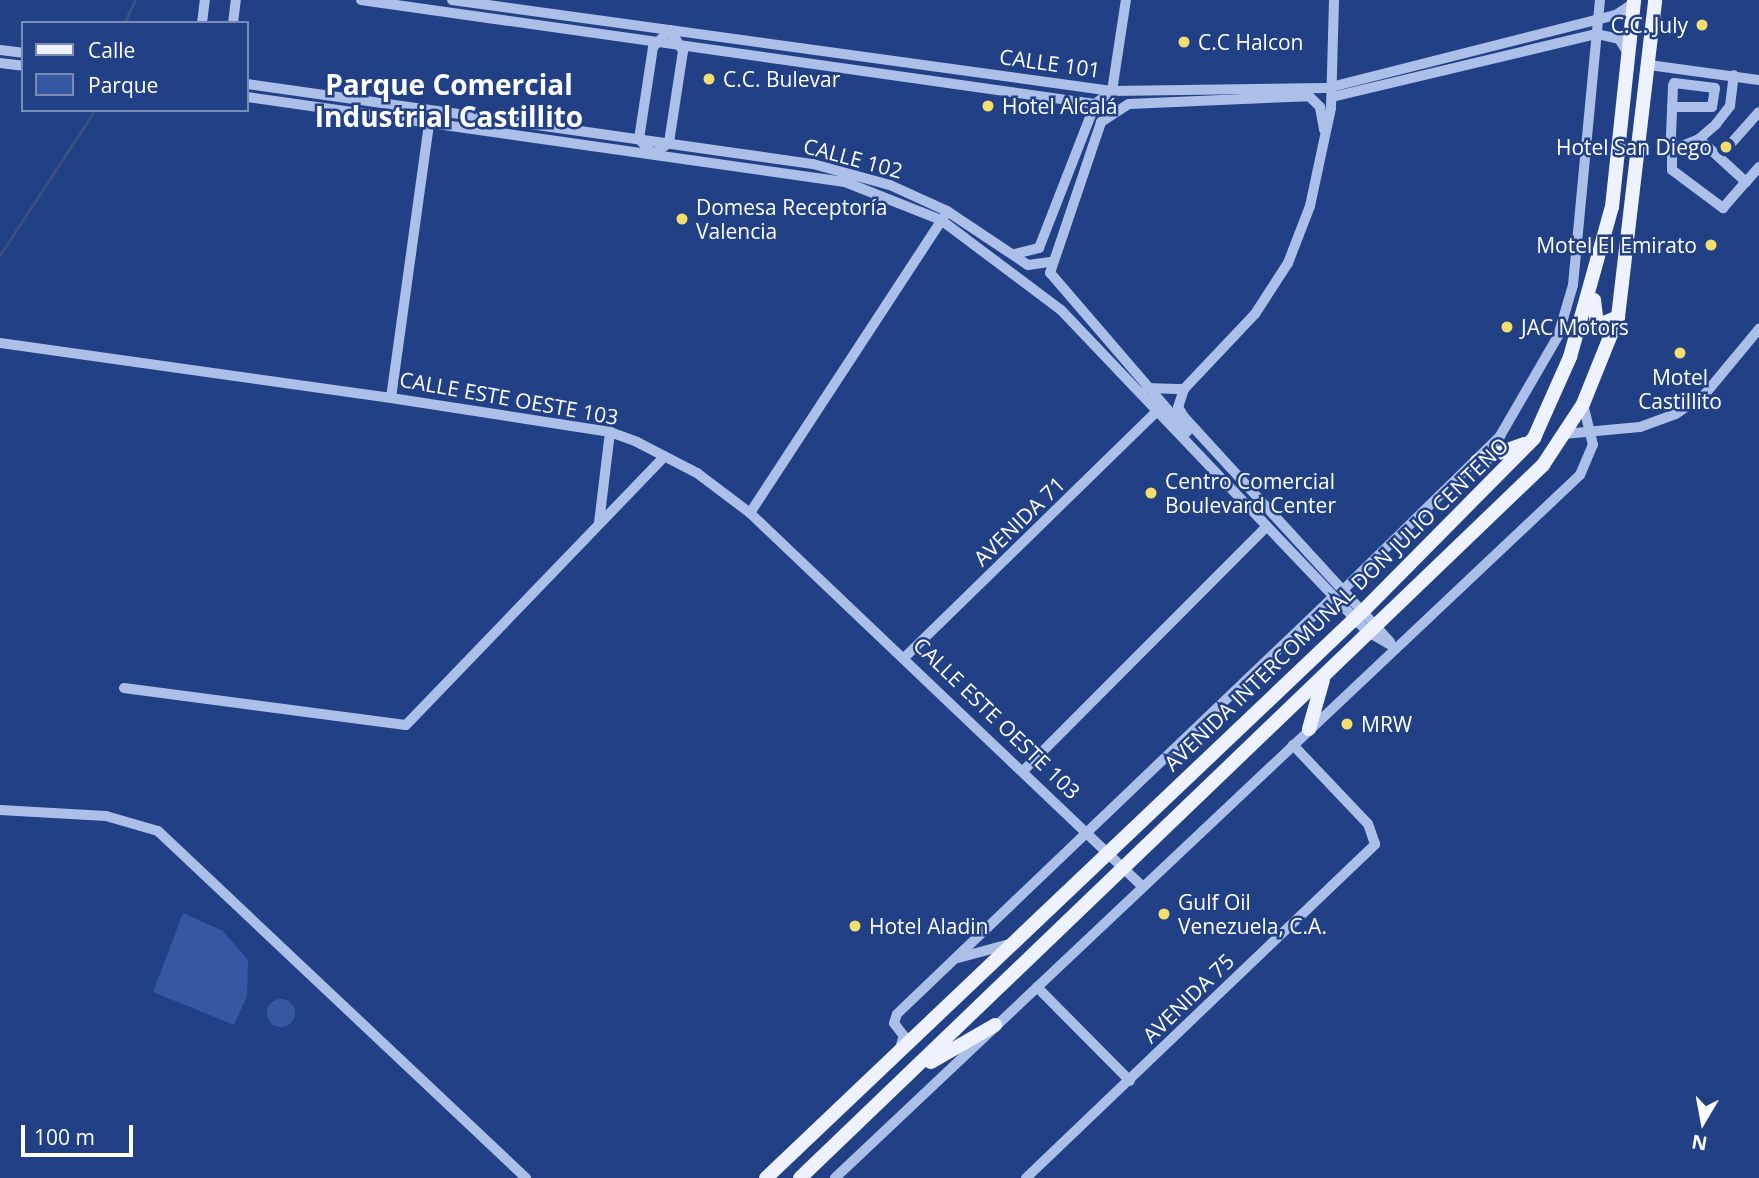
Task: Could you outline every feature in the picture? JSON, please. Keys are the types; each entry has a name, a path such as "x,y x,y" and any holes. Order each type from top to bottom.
{"main road":[{"name":"AVENIDA INTERCOMUNAL DON JULIO CENTENO","path":"800,1178 1522,489 1564,434 1583,404 1618,317 1655,0"},
{"name":"AVENIDA INTERCOMUNAL DON JULIO CENTENO","path":"766,1178 1109,854 1359,613 1534,438 1594,285 1612,207 1634,1"},
{"path":"1594,285 1593,321 1606,327 1618,317"},
{"path":"1477,461 1534,438"},
{"path":"1309,729 1324,678"},
{"path":"912,1073 995,1025"}],"street":[{"path":"202,21 205,0"},
{"path":"233,21 236,0"},
{"name":"CALLE 101","path":"361,0 1095,104"},
{"name":"CALLE 101","path":"452,0 1112,92 1159,90 1329,93 1597,34"},
{"path":"1016,254 1039,248 1095,104 1112,92 1126,0"},
{"path":"1147,388 1184,389 1255,314 1288,263 1310,206 1324,130 1329,93 1334,0"},
{"name":"AVENIDA INTERCOMUNAL DON JULIO CENTENO","path":"1344,589 1477,461 1520,408 1568,306 1600,0"},
{"name":"CALLE 101","path":"1329,93 1598,20 1634,1"},
{"path":"670,30 682,45 669,143 653,154 639,139 656,41 670,30"},
{"path":"1597,34 1619,39 1628,53"},
{"path":"0,50 21,53"},
{"path":"835,66 836,53"},
{"path":"0,63 21,66"},
{"path":"1649,65 1759,80"},
{"path":"1672,150 1699,139 1730,106 1734,75"},
{"path":"1026,93 1028,80"},
{"name":"CALLE 102","path":"248,84 813,164 944,216 1016,254 1028,265 1049,262 1059,288 1147,388 1333,597 1359,613"},
{"path":"1159,90 1160,102"},
{"path":"1049,262 1082,171 1110,111 1160,102 1309,96 1320,107 1324,130"},
{"name":"CALLE 102","path":"248,97 845,182 944,216 1061,310 1295,555"},
{"path":"1672,107 1672,170 1717,207 1730,204 1759,167"},
{"path":"1718,157 1759,112"},
{"path":"391,398 429,123"},
{"path":"1699,139 1746,183"},
{"path":"1074,158 1082,171"},
{"path":"750,513 944,216"},
{"path":"1564,434 1592,434 1661,421 1690,405 1759,329"},
{"name":"CALLE ESTE OESTE 103","path":"0,343 610,432 665,456 750,513 1025,769 1142,886"},
{"name":"CALLE 102","path":"1184,389 1178,407 1184,417 1344,589 1373,629 1394,647"},
{"path":"835,1178 1394,647 1580,475 1592,456 1592,434 1583,404"},
{"name":"AVENIDA 71","path":"906,656 1157,411"},
{"path":"599,524 610,432"},
{"path":"124,688 406,725 665,456"},
{"path":"1025,769 1266,527"},
{"name":"AVENIDA INTERCOMUNAL DON JULIO CENTENO","path":"898,1054 904,1036 895,1018 1333,597"},
{"name":"AVENIDA 75","path":"1026,1178 1374,844 1368,824 1293,745"},
{"path":"0,810 106,816 158,831 526,1178"},
{"path":"956,959 1015,943"},
{"path":"1037,987 1130,1081"}],"green space":[{"path":"183,913 223,931 248,960 247,996 234,1025 153,992"},
{"path":"281,999 291,1003 295,1013 291,1023 281,1027 271,1023 267,1013 271,1003"}],"waterway":[{"path":"125,21 135,0"},
{"path":"0,255 94,112"}],"place":[{"name":"C.C. July","path":"1702,25"},
{"name":"C.C Halcon","path":"1184,42"},
{"name":"C.C. Bulevar","path":"709,79"},
{"name":"Hotel Alcalá","path":"988,106"},
{"name":"Hotel San Diego","path":"1726,147"},
{"name":"Domesa Receptoría Valencia","path":"682,219"},
{"name":"Motel El Emirato","path":"1711,245"},
{"name":"JAC Motors","path":"1507,327"},
{"name":"Motel Castillito","path":"1680,353"},
{"name":"Centro Comercial Boulevard Center","path":"1151,493"},
{"name":"MRW","path":"1347,724"},
{"name":"Gulf Oil Venezuela, C.A.","path":"1164,914"},
{"name":"Hotel Aladin","path":"855,926"}],"district":[{"name":"Parque Comercial Industrial Castillito","path":"449,100"}]}
